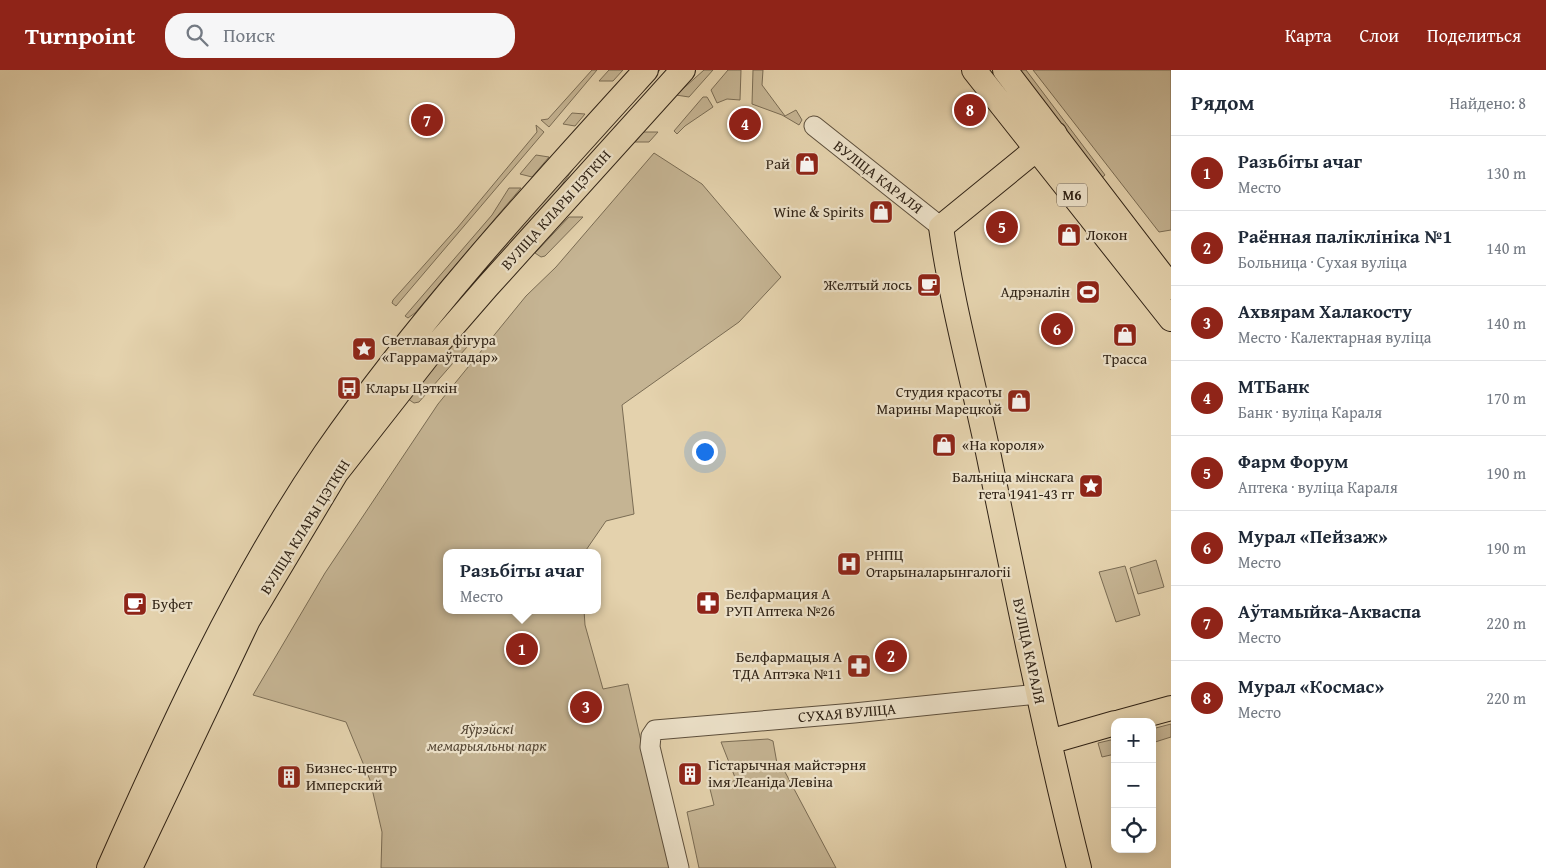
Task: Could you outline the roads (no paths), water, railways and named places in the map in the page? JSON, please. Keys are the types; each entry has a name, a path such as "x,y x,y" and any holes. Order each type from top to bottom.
{"main road":[{"name":"ВУЛІЦА КЛАРЫ ЦЭТКІН","path":"109,868 209,654 269,543 325,455 400,352 458,283 646,70"},
{"name":"ВУЛІЦА КЛАРЫ ЦЭТКІН","path":"130,868 248,620 336,473 434,348 486,287 683,70"},
{"name":"М6","path":"974,70 1171,319"},
{"name":"М6","path":"1005,70 1171,287"},
{"path":"941,227 1055,134"},
{"name":"ВУЛІЦА КАРАЛЯ","path":"941,227 962,339 1038,694 1079,868"},
{"path":"1135,718 1171,708"},
{"path":"1049,742 1111,724"}],"street":[{"name":"ВУЛІЦА КАРАЛЯ","path":"814,126 941,227"},
{"name":"СУХАЯ ВУЛІЦА","path":"679,868 650,747 651,736 655,730 854,713 1038,694"}],"place":[{"name":"Мурал «Космас»","path":"970,110"},
{"name":"Аўтамыйка-Акваспа","path":"427,120"},
{"name":"МТБанк","path":"745,124"},
{"name":"Рай","path":"807,164"},
{"name":"Wine & Spirits","path":"881,212"},
{"name":"Фарм Форум","path":"1002,227"},
{"name":"Локон","path":"1069,235"},
{"name":"Желтый лось","path":"929,285"},
{"name":"Адрэналін","path":"1088,292"},
{"name":"Мурал «Пейзаж»","path":"1057,329"},
{"name":"Трасса","path":"1125,335"},
{"name":"Светлавая фігура «Гаррамаўтадар»","path":"364,349"},
{"name":"Клары Цэткін","path":"349,388"},
{"name":"Студия красоты Марины Марецкой","path":"1019,401"},
{"name":"«На короля»","path":"944,445"},
{"name":"Бальніца мінскага гета 1941-43 гг","path":"1091,486"},
{"name":"РНПЦ Отарыналарынгалогіі","path":"849,564"},
{"name":"Белфармация А РУП Аптека №26","path":"708,603"},
{"name":"Буфет","path":"135,604"},
{"name":"Разьбіты ачаг","path":"522,649"},
{"name":"Раённая паліклініка №1","path":"891,656"},
{"name":"Белфармацыя А ТДА Аптэка №11","path":"859,666"},
{"name":"Ахвярам Халакосту","path":"586,707"},
{"name":"Гістарычная майстэрня імя Леаніда Левіна","path":"690,774"},
{"name":"Бизнес-центр Имперский","path":"289,777"}],"park label":[{"name":"Яўрэйскі мемарыяльны парк","path":"487,738"}]}
